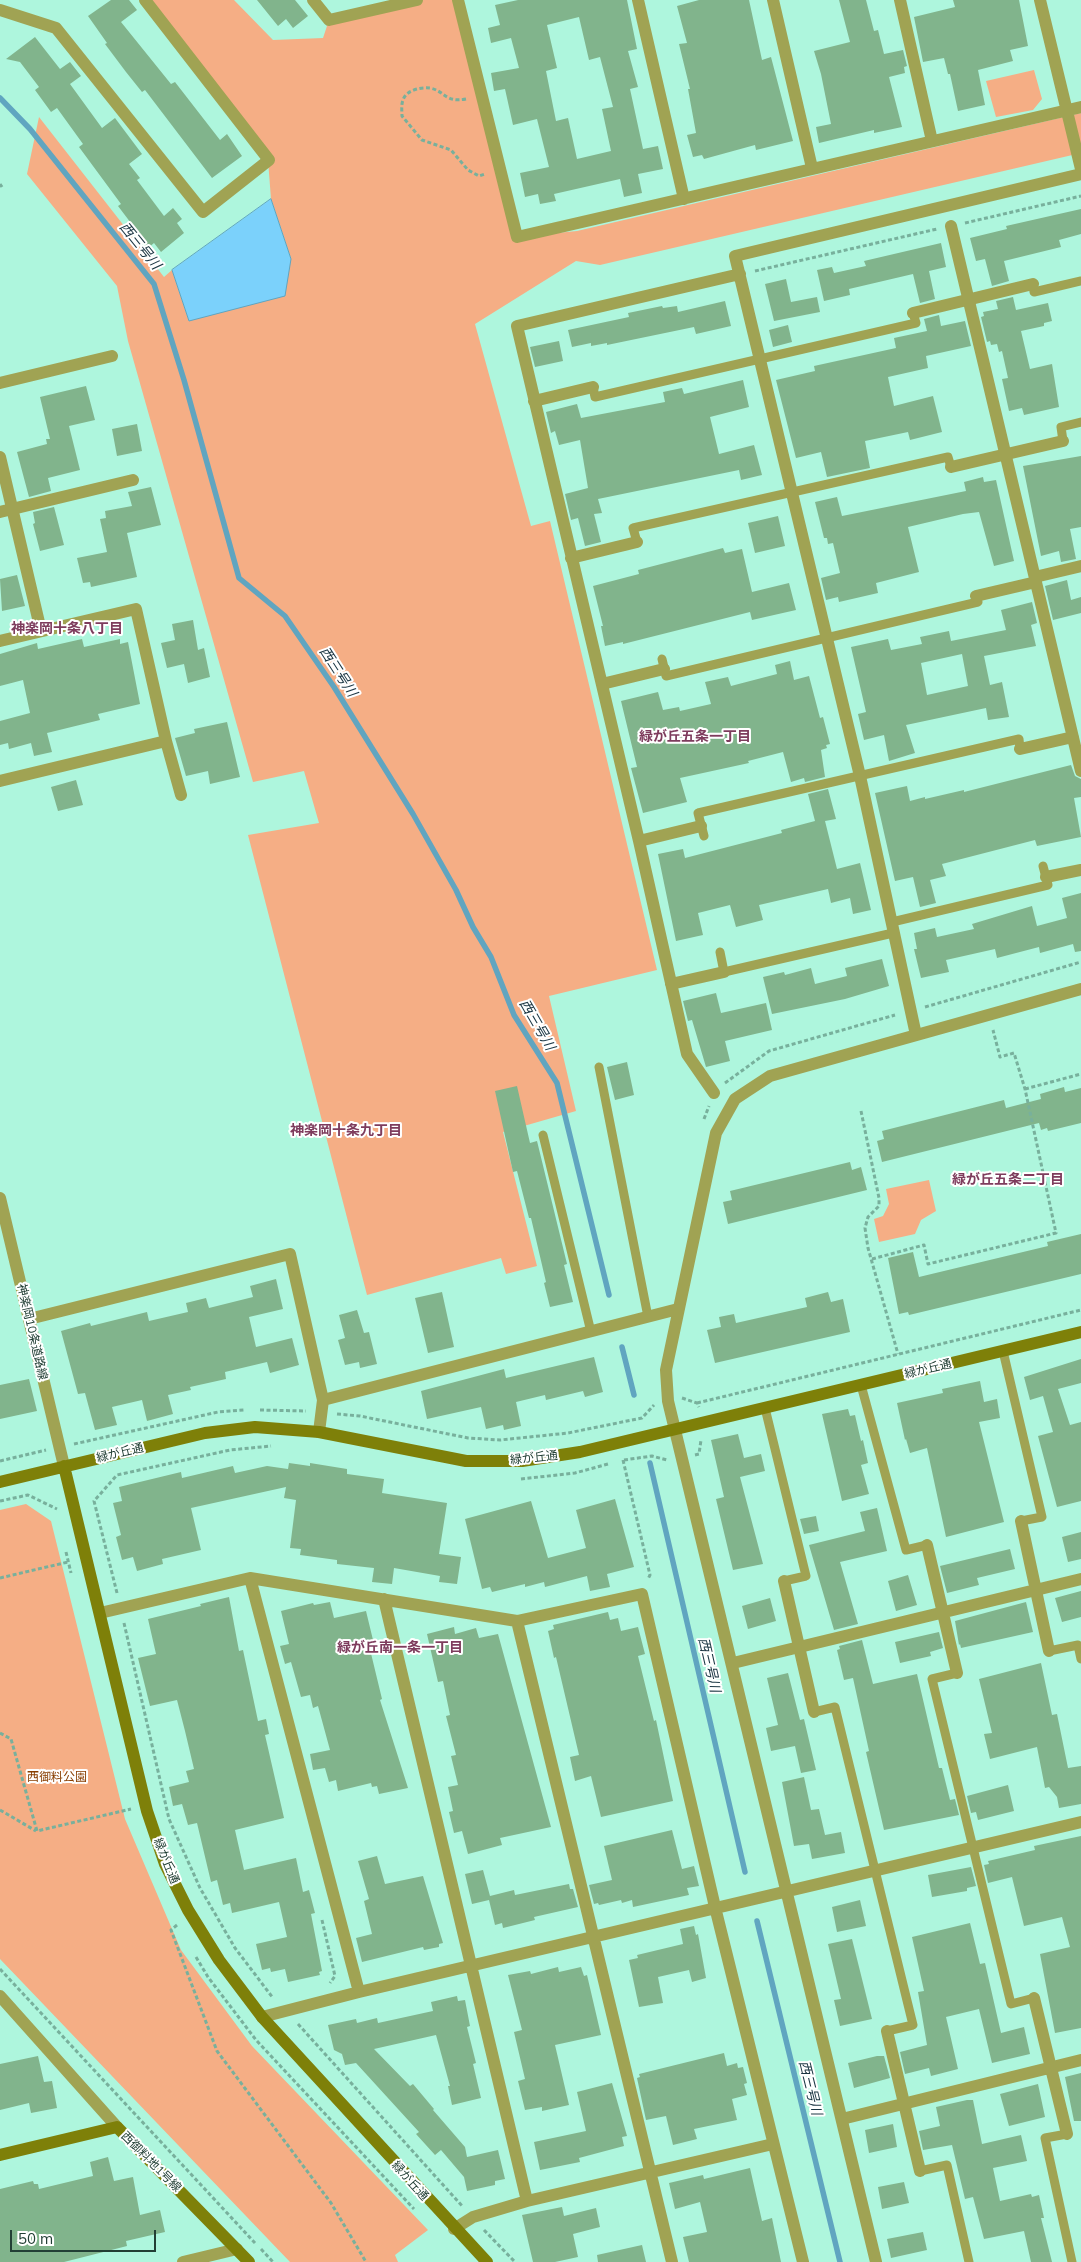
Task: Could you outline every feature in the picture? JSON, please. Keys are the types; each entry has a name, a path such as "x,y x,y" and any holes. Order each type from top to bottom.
{"street":[{"path":"0,10 56,28 202,212 268,160 145,0"},
{"path":"313,0 329,20 416,0"},
{"path":"458,0 517,237 1081,106"},
{"path":"638,0 684,199"},
{"path":"773,0 812,168"},
{"path":"900,0 932,141"},
{"path":"1040,0 1081,169"},
{"path":"916,1035 860,776 735,256 1081,174"},
{"path":"951,226 1035,580 1075,720 1073,737 1081,771"},
{"path":"714,1093 686,1054 639,841 517,326 740,274"},
{"path":"913,313 1033,284"},
{"path":"0,383 112,356"},
{"path":"534,401 593,387"},
{"path":"951,467 1063,442"},
{"path":"0,456 6,510 41,631"},
{"path":"6,510 134,480"},
{"path":"571,558 637,542"},
{"path":"976,596 1081,566"},
{"path":"0,641 136,609 166,741 181,795"},
{"path":"602,684 663,664"},
{"path":"1020,749 1073,737"},
{"path":"0,781 166,741"},
{"path":"639,841 703,831"},
{"path":"1045,872 1081,870"},
{"path":"671,984 724,972"},
{"path":"876,2262 733,1663 674,1429 668,1401 666,1370 716,1133 735,1099 770,1076 1081,989"},
{"name":"神楽岡10条道路線","path":"0,1198 64,1466"},
{"path":"29,1319 290,1254 323,1400 319,1432"},
{"path":"323,1400 678,1309"},
{"name":"緑が丘通","path":"487,2262 454,2229 262,2018 219,1960 188,1910 165,1864 147,1811 64,1466 205,1433 255,1427 319,1432 466,1461 522,1461 580,1452 1081,1332"},
{"path":"0,1482 64,1466"},
{"path":"1021,1521 1048,1651"},
{"path":"927,1545 958,1673"},
{"path":"100,1613 250,1578 517,1621 642,1594 715,1907 803,2262"},
{"path":"250,1578 359,1992"},
{"path":"733,1663 1081,1579"},
{"path":"784,1582 814,1712"},
{"path":"384,1600 527,2202"},
{"path":"517,1621 672,2262"},
{"path":"262,2018 359,1992 1081,1822"},
{"path":"0,1996 117,2127"},
{"path":"1034,1998 1067,2134"},
{"path":"887,2031 920,2171"},
{"path":"842,2119 1081,2060"},
{"name":"西御料地1号線","path":"0,2155 117,2127 249,2262"},
{"path":"454,2229 472,2217 527,2202 650,2171 774,2144"},
{"path":"183,2262 237,2248"}],"lane":[{"path":"1033,284 1034,292 1081,281"},
{"path":"593,387 594,396 916,323 913,313"},
{"path":"1063,442 1061,427 1081,422"},
{"path":"637,542 634,528 948,457 951,467"},
{"path":"663,664 666,676 978,602 976,596"},
{"path":"703,831 698,813 1019,738 1020,749"},
{"path":"720,952 724,972 893,928 1048,884 1045,872"},
{"path":"599,1067 648,1318"},
{"path":"543,1134 591,1332"},
{"path":"1003,1351 1042,1517 1021,1521"},
{"path":"861,1385 906,1550 927,1545"},
{"path":"765,1408 806,1576 784,1582"},
{"path":"1048,1651 1078,1645 1081,1659"},
{"path":"958,1673 932,1679 1011,2004 1034,1998"},
{"path":"814,1712 835,1707 913,2025 887,2031"},
{"path":"1067,2134 1045,2138 1072,2262"},
{"path":"920,2171 947,2165 969,2262"}],"path":[{"path":"482,95 460,100 448,99 431,88 416,89 407,94 403,100 402,116 422,140 451,150 468,170 479,176 500,170"},
{"path":"740,274 1081,196"},
{"path":"714,1093 742,1069 769,1050 1081,962"},
{"path":"872,1258 924,1245 928,1264 1056,1233 1025,1089 1014,1053 1000,1057 989,1014"},
{"path":"1025,1089 1081,1074"},
{"path":"860,1111 880,1198 879,1206 868,1217 865,1228 898,1354"},
{"path":"698,1403 1081,1310"},
{"path":"0,1461 60,1447"},
{"path":"623,1460 650,1575 642,1594"},
{"path":"117,1475 94,1501 169,1820 200,1888 235,1948 270,1995 514,2262"},
{"path":"0,1501 28,1495 56,1508 58,1517"},
{"path":"64,1544 73,1581"},
{"path":"0,1578 68,1562"},
{"path":"125,1628 130,1620"},
{"path":"0,1733 12,1739 37,1831"},
{"path":"129,1800 133,1818"},
{"path":"0,1810 37,1831 131,1809"},
{"path":"173,1916 181,1932"},
{"path":"321,1918 335,1976 329,1986"},
{"path":"176,1925 171,1930 217,2051 331,2203 366,2262"},
{"path":"195,1955 208,1977 256,2040 417,2212"},
{"path":"0,1969 273,2262"},
{"path":"270,1995 277,1996"}],"green space":[{"path":"145,0 234,0 273,40 323,38 329,20 417,0 458,0 517,237 577,231 1081,113 1081,153 600,265 576,261 475,324 531,526 550,521 657,970 549,996 576,1111 503,1132 537,1266 506,1274 501,1258 367,1295 248,835 319,823 304,771 253,782 128,341 117,286 27,174 39,117 164,277 172,270 189,321 291,259 271,199 268,160"},
{"path":"1034,70 1042,99 1033,110 996,117 986,81"},
{"path":"929,1180 936,1211 921,1220 915,1234 879,1242 874,1219 883,1216 889,1204 886,1189"},
{"name":"西御料公園","path":"26,1504 51,1521 125,1819 181,1950 252,2046 428,2230 395,2255 398,2262 290,2262 0,1959 0,1510"}],"water":[{"path":"271,199 291,259 285,296 189,321 172,270"}],"building":[{"path":"111,0 129,0 137,10 121,22 171,84 175,82 220,140 227,134 242,156 212,178 145,90 142,92 126,72 105,44 107,43 88,16"},
{"path":"257,0 295,0 308,16 293,28 286,19 278,26"},
{"path":"518,0 627,0 637,49 628,51 638,87 630,89 643,149 658,146 663,169 638,174 642,193 624,197 620,179 554,194 556,201 540,204 538,194 525,197 520,173 549,167 537,119 513,125 505,89 494,91 491,73 519,68 511,38 491,43 488,28 500,25 495,5","holes":["579,17 589,60 600,57 613,107 602,109 611,151 577,159 568,118 556,121 546,71 557,68 547,25"]},
{"path":"699,0 749,0 762,60 771,57 793,141 756,150 755,145 704,159 702,155 693,157 687,135 696,133 688,89 690,89 679,44 687,43 677,6"},
{"path":"839,0 866,0 874,31 878,30 884,54 903,50 907,66 904,67 905,73 889,77 902,127 874,133 874,130 819,143 816,127 831,124 821,74 814,51 850,42"},
{"path":"953,0 1019,0 1028,46 1010,50 1013,61 978,70 985,105 958,111 950,74 948,74 944,58 923,62 914,17 955,7"},
{"path":"35,37 60,69 70,62 81,76 70,84 102,128 115,118 142,154 129,164 140,178 137,180 164,216 173,208 182,219 177,223 184,233 161,252 154,243 148,248 138,237 140,235 118,206 121,204 79,147 83,144 57,108 51,112 35,90 39,87 20,62 6,59"},
{"path":"1081,209 1081,234 1059,240 1061,247 1004,261 1009,281 992,286 985,259 976,261 970,238 1007,229 1006,226"},
{"path":"941,243 946,267 929,271 935,299 920,303 913,274 849,289 850,295 824,301 817,270 832,267 834,273 866,266 864,261"},
{"path":"786,279 791,302 817,297 820,312 774,321 765,284"},
{"path":"1013,297 1016,310 1048,303 1052,321 1044,323 1044,326 1021,331 1030,369 1052,364 1059,407 1024,415 1022,408 1009,411 1002,379 1008,378 1002,351 999,352 997,344 991,345 990,341 987,342 981,317 984,316 983,312 998,309 996,301"},
{"path":"725,301 731,326 696,334 694,327 607,345 607,343 591,346 591,343 572,347 568,330 629,317 628,313 662,306 663,308 677,306 678,312"},
{"path":"939,315 941,326 965,321 971,346 926,356 928,368 888,377 894,406 933,396 942,432 910,440 908,432 865,441 870,468 827,477 821,452 796,458 776,380 815,371 814,366 896,348 894,338 927,331 924,319"},
{"path":"788,325 792,342 773,347 769,330"},
{"path":"559,341 563,361 535,367 530,347"},
{"path":"743,380 749,407 710,417 719,454 754,445 762,475 741,480 739,470 598,499 602,513 594,514 601,542 585,546 578,518 571,520 565,494 588,488 580,440 559,445 555,431 551,433 546,412 577,404 581,418 665,402 663,392 682,388 684,394"},
{"path":"86,386 95,420 69,426 80,470 48,478 51,491 29,497 17,452 47,444 46,439 50,439 40,397"},
{"path":"137,424 142,451 117,456 112,429"},
{"path":"1081,456 1081,527 1070,529 1076,559 1061,562 1059,551 1041,556 1023,466"},
{"path":"983,477 984,482 996,480 1014,561 994,566 979,512 963,514 908,527 919,572 876,583 878,593 839,602 838,597 826,600 821,578 840,573 833,543 828,544 827,538 824,538 815,502 837,497 842,516 966,491 964,482"},
{"path":"151,487 161,525 127,533 137,577 91,587 90,582 83,583 77,558 107,552 100,519 106,518 105,511 132,506 128,492"},
{"path":"54,507 64,545 40,551 33,524 35,523 33,512"},
{"path":"778,516 785,546 755,553 748,523"},
{"path":"723,548 725,553 742,549 752,592 789,583 796,610 752,620 750,612 623,644 623,642 605,646 601,626 603,626 593,586 639,574 638,570"},
{"path":"17,575 25,606 2,611 0,579"},
{"path":"1067,580 1071,600 1081,597 1081,613 1053,620 1045,586"},
{"path":"1032,602 1037,623 1031,625 1036,646 984,656 990,685 1002,682 1009,717 988,720 986,708 906,725 915,753 889,761 884,735 864,740 858,714 866,712 851,647 888,639 891,650 922,644 920,637 949,631 951,641 1006,630 1001,610","holes":["962,654 968,686 927,695 921,663"]},
{"path":"193,620 198,650 204,648 210,677 188,683 184,664 167,668 161,643 175,640 172,624"},
{"path":"82,639 84,647 120,639 120,644 128,642 140,704 98,714 100,720 47,733 52,752 34,756 31,743 9,749 8,743 0,745 0,721 30,713 23,680 0,686 0,654 37,643 38,649"},
{"path":"790,661 794,680 809,676 820,718 823,717 830,744 826,745 827,748 821,750 825,777 805,782 804,778 791,782 783,752 748,761 749,763 680,778 687,802 643,813 631,768 637,767 621,701 658,692 663,710 679,707 680,711 711,704 705,682 728,677 731,686 777,674 775,665"},
{"path":"227,722 240,777 210,784 208,771 186,776 175,738 195,733 194,729"},
{"path":"1071,765 1075,776 1081,779 1081,797 1074,798 1081,837 1037,846 1035,840 942,864 946,876 930,880 936,903 920,907 913,877 895,881 875,793 907,786 910,801 925,797 925,799 964,790 964,792"},
{"path":"76,780 83,805 58,811 51,787"},
{"path":"828,789 836,819 825,821 837,869 860,863 871,910 853,914 850,898 831,903 828,889 759,905 763,920 736,927 730,905 698,913 703,935 676,941 658,854 683,849 685,858 782,833 781,830 815,821 808,794"},
{"path":"1081,893 1081,951 1075,952 1073,944 1040,953 1039,947 997,958 995,949 946,960 949,972 921,978 914,949 917,949 914,933 935,928 937,937 974,929 972,924 1032,906 1037,926 1067,918 1062,898"},
{"path":"882,959 889,986 845,999 772,1014 763,977 784,972 785,975 811,968 815,984 847,976 845,968"},
{"path":"716,993 721,1013 766,1003 772,1030 725,1041 730,1061 706,1067 692,1020 688,1021 683,1001"},
{"path":"627,1062 634,1095 615,1100 607,1067"},
{"path":"517,1086 530,1143 537,1141 567,1264 564,1265 573,1302 550,1307 531,1218 529,1218 517,1171 513,1172 495,1091"},
{"path":"1064,1087 1065,1092 1081,1088 1081,1123 1048,1131 1047,1128 1041,1130 1039,1123 882,1162 877,1141 884,1139 882,1131 1004,1100 1006,1108 1041,1099 1040,1094"},
{"path":"850,1162 852,1170 861,1167 867,1190 728,1224 723,1202 732,1200 730,1191"},
{"path":"1081,1234 1081,1274 909,1315 908,1312 899,1314 888,1258 913,1252 919,1277 1048,1246 1047,1242"},
{"path":"276,1279 283,1309 249,1317 256,1347 292,1338 299,1365 270,1373 267,1362 225,1372 226,1379 190,1387 191,1390 168,1395 173,1414 147,1421 142,1400 112,1407 117,1425 95,1430 85,1393 78,1394 61,1331 90,1323 91,1326 147,1312 149,1321 188,1312 186,1303 206,1298 209,1308 253,1297 250,1286"},
{"path":"442,1292 454,1347 428,1353 415,1298"},
{"path":"828,1292 831,1302 843,1299 850,1332 715,1363 707,1330 721,1327 719,1317 734,1314 736,1323 807,1307 805,1298"},
{"path":"357,1310 364,1333 369,1332 377,1364 360,1368 359,1362 345,1365 338,1340 345,1338 339,1315"},
{"path":"594,1357 603,1392 585,1397 583,1391 546,1400 545,1395 516,1402 521,1426 504,1430 503,1425 486,1429 481,1407 427,1419 421,1391 504,1369 506,1378"},
{"path":"1081,1359 1081,1383 1058,1389 1070,1425 1081,1422 1081,1501 1057,1507 1038,1436 1053,1432 1043,1396 1030,1400 1024,1377"},
{"path":"29,1379 37,1411 0,1419 0,1385"},
{"path":"980,1381 984,1402 997,1399 1000,1418 979,1422 1004,1522 946,1537 927,1448 910,1453 905,1440 897,1403 943,1393 942,1389"},
{"path":"848,1409 850,1416 855,1415 861,1441 863,1440 868,1463 861,1465 869,1494 842,1501 822,1414"},
{"path":"738,1434 744,1458 761,1454 765,1471 740,1477 763,1564 733,1570 716,1499 724,1497 711,1440"},
{"path":"289,1463 310,1466 310,1463 347,1469 347,1474 384,1479 382,1493 447,1503 439,1554 461,1557 457,1584 439,1582 440,1576 394,1568 392,1584 372,1582 374,1568 337,1564 337,1560 300,1555 301,1549 290,1548 296,1500 284,1498 286,1487 191,1508 201,1550 162,1559 163,1564 137,1571 133,1557 122,1560 116,1537 121,1535 113,1503 122,1501 119,1487 181,1472 182,1478 233,1466 235,1473 267,1466 288,1469"},
{"path":"615,1499 634,1567 607,1574 610,1587 590,1591 587,1576 545,1587 544,1582 525,1587 525,1584 492,1592 490,1587 482,1589 465,1519 531,1501 548,1558 586,1548 576,1510"},
{"path":"877,1508 887,1551 840,1562 858,1624 834,1630 809,1545 865,1531 860,1512"},
{"path":"816,1516 819,1531 804,1534 800,1519"},
{"path":"1081,1532 1081,1559 1068,1562 1062,1537"},
{"path":"1010,1549 1015,1569 977,1578 979,1585 947,1593 940,1566"},
{"path":"908,1575 917,1605 896,1611 888,1581"},
{"path":"1081,1591 1081,1617 1062,1622 1055,1598"},
{"path":"229,1597 239,1651 243,1650 258,1721 266,1719 269,1734 265,1735 284,1818 235,1830 244,1870 296,1858 303,1892 309,1890 315,1913 311,1914 322,1971 319,1972 320,1975 288,1982 285,1969 271,1972 270,1968 262,1970 256,1944 287,1937 279,1902 232,1913 230,1903 223,1905 217,1880 211,1882 197,1823 188,1825 182,1804 173,1806 169,1787 189,1782 186,1771 194,1769 177,1700 150,1706 138,1658 156,1654 148,1619"},
{"path":"770,1598 776,1621 748,1629 742,1606"},
{"path":"330,1602 334,1618 366,1611 373,1640 368,1641 382,1699 380,1700 408,1788 379,1794 377,1786 372,1787 371,1783 338,1791 336,1780 329,1782 325,1768 313,1770 310,1754 330,1750 318,1706 313,1708 310,1695 301,1697 291,1662 285,1664 280,1646 289,1644 281,1611 313,1603 314,1605"},
{"path":"1026,1602 1033,1632 961,1648 955,1621"},
{"path":"608,1612 610,1620 618,1618 621,1631 638,1627 645,1654 638,1656 654,1721 656,1720 673,1801 601,1817 591,1776 575,1781 570,1757 579,1755 548,1631 554,1629 553,1625"},
{"path":"454,1627 455,1634 476,1628 479,1638 498,1634 551,1827 500,1838 502,1845 468,1854 462,1831 454,1833 449,1812 453,1811 448,1787 458,1785 451,1756 456,1755 446,1716 450,1715 443,1681 438,1682 427,1634"},
{"path":"939,1632 943,1648 930,1652 931,1656 900,1663 895,1642"},
{"path":"862,1640 873,1684 917,1674 939,1768 942,1768 950,1800 955,1799 959,1815 884,1830 866,1752 869,1751 853,1678 844,1680 837,1650 840,1649 839,1646"},
{"path":"1041,1663 1052,1715 1057,1714 1068,1768 1081,1766 1081,1804 1059,1808 1057,1797 1049,1787 1045,1788 1037,1747 990,1759 984,1734 992,1733 979,1679"},
{"path":"788,1673 800,1720 804,1719 816,1770 801,1773 795,1746 771,1751 766,1728 778,1725 767,1678"},
{"path":"804,1777 811,1810 819,1809 825,1835 841,1832 845,1853 812,1859 809,1844 794,1846 782,1782"},
{"path":"1008,1785 1014,1811 978,1820 976,1812 971,1813 967,1796"},
{"path":"672,1830 682,1869 694,1866 699,1886 687,1888 689,1895 633,1907 632,1900 622,1903 621,1900 599,1905 598,1903 594,1904 589,1885 612,1880 604,1846"},
{"path":"1081,1836 1081,2028 1055,2033 1040,1954 1070,1947 1062,1917 1024,1926 1012,1877 988,1883 984,1865 989,1864 988,1861 1035,1850 1034,1846"},
{"path":"377,1856 385,1884 423,1876 443,1943 439,1944 439,1947 424,1950 423,1947 362,1962 356,1938 372,1934 364,1901 369,1899 358,1861"},
{"path":"971,1867 976,1886 967,1888 967,1891 932,1897 928,1875"},
{"path":"483,1870 490,1896 514,1890 515,1895 569,1884 570,1889 573,1889 578,1907 534,1917 535,1920 503,1928 502,1923 495,1925 489,1900 472,1904 465,1874"},
{"path":"860,1900 866,1926 837,1932 832,1907"},
{"path":"970,1923 980,1964 985,1963 1001,2033 1024,2027 1030,2054 992,2063 979,2009 946,2017 958,2069 931,2076 929,2068 905,2074 900,2052 927,2045 918,1992 924,1991 912,1937"},
{"path":"694,1926 696,1935 698,1934 706,1978 692,1982 689,1970 658,1977 663,2003 639,2007 629,1960 638,1958 637,1955 683,1944 680,1929"},
{"path":"852,1939 872,2019 840,2026 834,2000 841,1999 828,1944"},
{"path":"558,1967 559,1972 581,1967 584,1976 587,1975 601,2035 555,2045 569,2105 542,2111 542,2107 525,2110 518,2081 525,2079 514,2032 522,2030 508,1975 530,1971 531,1974"},
{"path":"457,1996 458,2001 465,2000 470,2026 467,2027 476,2063 473,2064 481,2098 452,2105 448,2086 450,2086 436,2035 374,2049 410,2086 413,2084 465,2147 467,2157 498,2150 505,2179 495,2181 495,2185 467,2191 464,2177 441,2150 435,2155 416,2134 419,2132 356,2063 345,2065 342,2054 334,2050 328,2025 356,2019 357,2023 377,2018 378,2023 433,2011 431,2002"},
{"path":"724,2053 727,2066 737,2063 738,2068 743,2067 747,2083 744,2084 747,2095 732,2099 737,2120 694,2129 697,2139 673,2145 666,2116 646,2120 637,2078 640,2077 639,2074"},
{"path":"38,2056 44,2082 52,2081 57,2108 31,2113 29,2103 0,2110 0,2064"},
{"path":"884,2056 890,2078 854,2088 848,2063"},
{"path":"1081,2073 1081,2121 1074,2121 1065,2077"},
{"path":"612,2083 627,2136 622,2137 624,2146 579,2158 580,2162 540,2170 534,2142 586,2131 577,2092"},
{"path":"1038,2084 1045,2117 1009,2126 1000,2094"},
{"path":"973,2100 982,2144 1021,2135 1027,2161 993,2168 1000,2201 1031,2194 1032,2197 1039,2195 1044,2218 1041,2218 1052,2262 1031,2262 1024,2231 984,2239 973,2197 965,2199 952,2145 923,2150 919,2131 940,2126 936,2107"},
{"path":"893,2124 897,2147 869,2153 865,2130"},
{"path":"108,2157 114,2181 133,2177 140,2215 160,2210 165,2232 126,2241 127,2246 64,2262 0,2262 0,2189 33,2181 34,2184 38,2184 39,2189 93,2176 90,2162"},
{"path":"750,2168 762,2221 772,2218 781,2262 689,2262 683,2237 707,2232 700,2202 675,2209 669,2183 703,2175 704,2179"},
{"path":"904,2182 909,2203 882,2209 878,2187"},
{"path":"562,2207 564,2216 596,2208 600,2227 573,2234 578,2257 555,2262 533,2262 522,2215"},
{"path":"923,2232 927,2250 891,2258 887,2239"},
{"path":"642,2245 646,2262 598,2262 597,2255"}],"waterway":[{"name":"西三号川","path":"0,98 30,129 154,284 184,380 239,578 285,616 334,687 413,814 456,890 473,927 491,957 514,1015 557,1083 609,1295"},
{"name":"西三号川","path":"622,1347 634,1395"},
{"name":"西三号川","path":"650,1463 745,1872"},
{"name":"西三号川","path":"757,1921 840,2262"}],"district":[{"name":"神楽岡十条八丁目","path":"67,629"},
{"name":"緑が丘五条一丁目","path":"695,737"},
{"name":"神楽岡十条九丁目","path":"346,1131"},
{"name":"緑が丘五条二丁目","path":"1008,1180"},
{"name":"緑が丘南一条一丁目","path":"400,1648"}]}
